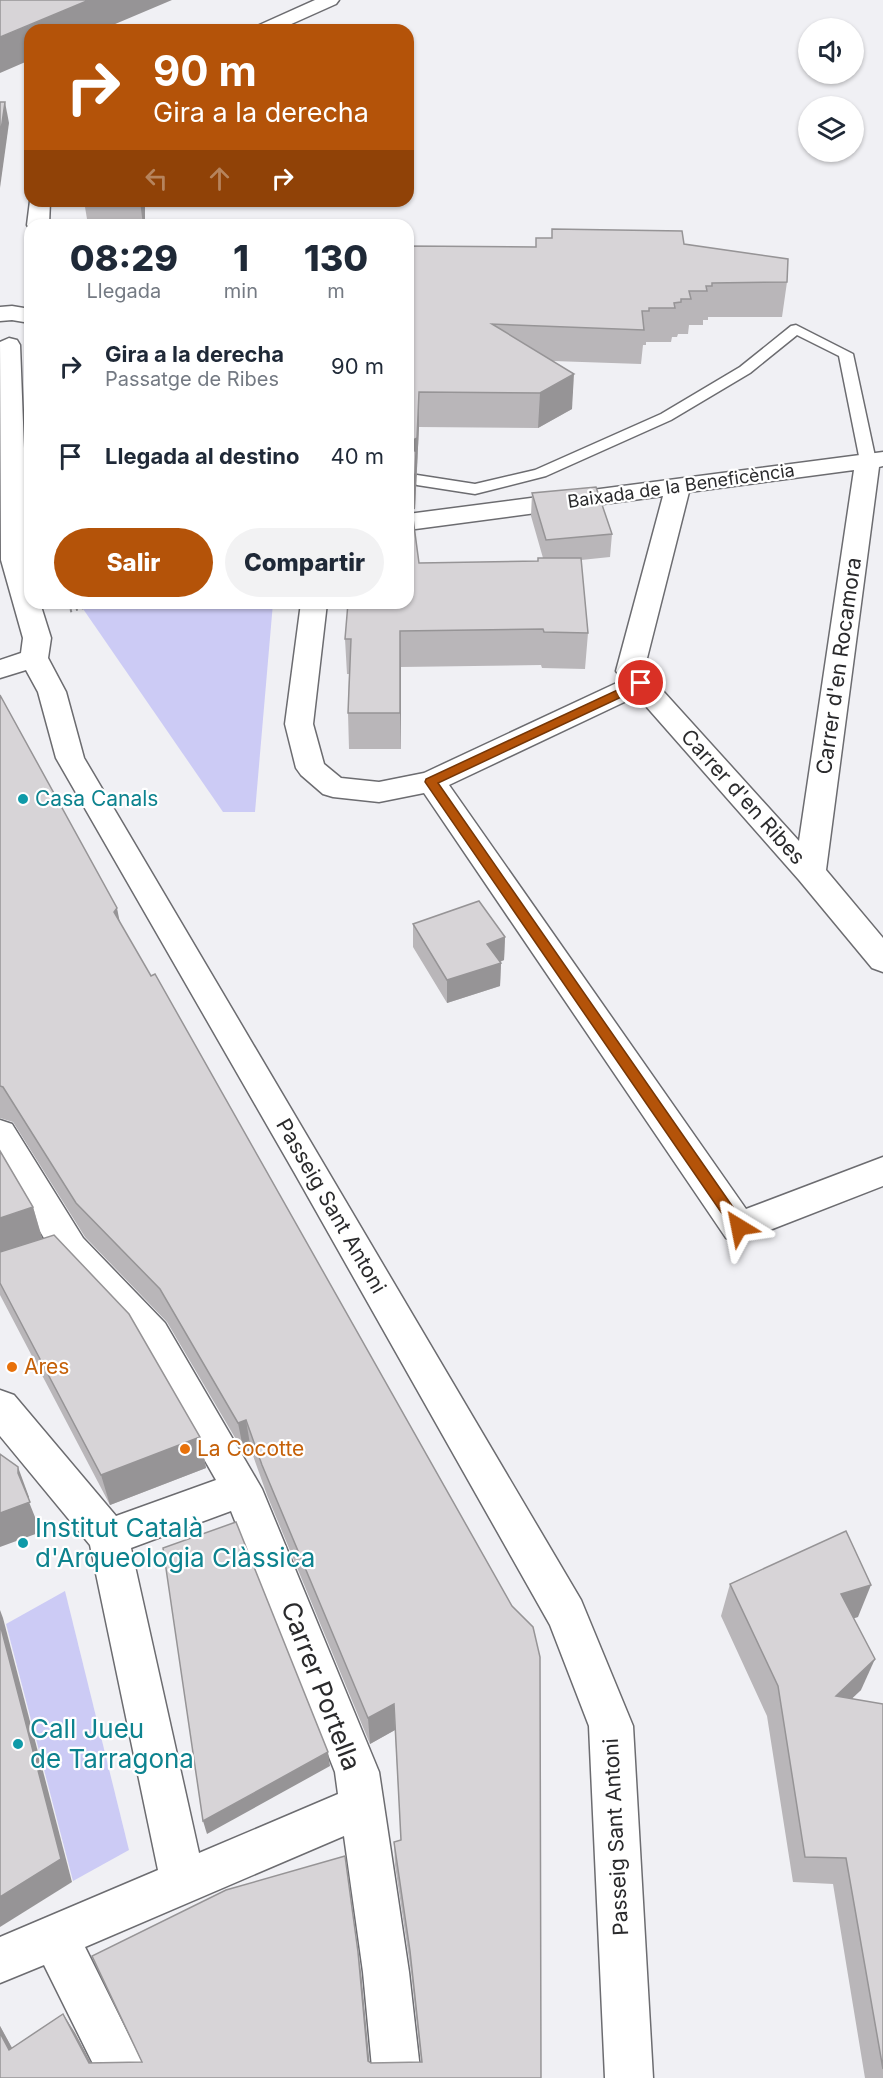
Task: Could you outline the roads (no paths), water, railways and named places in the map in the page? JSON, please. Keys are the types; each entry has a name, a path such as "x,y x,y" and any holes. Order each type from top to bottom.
{"street":[{"path":"276,24 330,0"},
{"name":"Passeig Sant Antoni","path":"13,342 14,560 24,594"},
{"name":"Baixada de la Beneficència","path":"414,521 876,460"},
{"name":"Carrer d'en Rocamora","path":"810,872 876,460"},
{"name":"Carrer d'en Ribes","path":"678,487 630,671 810,872 883,960"},
{"name":"Passeig Sant Antoni","path":"28,609 37,638 17,663 52,692 70,759 306,1162 566,1614 610,1726 629,2078"},
{"path":"313,609 299,724 311,768 333,787 379,792 431,782 641,683"},
{"path":"431,782 739,1227 883,1171"},
{"name":"Carrer Portella","path":"0,1134 55,1254 152,1335 242,1489 357,1772 386,1972 397,2078"},
{"path":"0,1407 108,1537 173,1842 184,1881"},
{"path":"108,1537 242,1489"},
{"path":"0,1960 362,1806"},
{"path":"55,1937 126,2078"}],"lane":[{"path":"417,480 475,489 540,473 666,417 745,370 796,329 846,354 876,460"}],"place":[{"name":"Casa Canals","path":"23,799"},
{"name":"Ares","path":"12,1367"},
{"name":"La Cocotte","path":"185,1449"},
{"name":"Institut Català d'Arqueologia Clàssica","path":"23,1543"},
{"name":"Call Jueu de Tarragona","path":"18,1744"}]}
